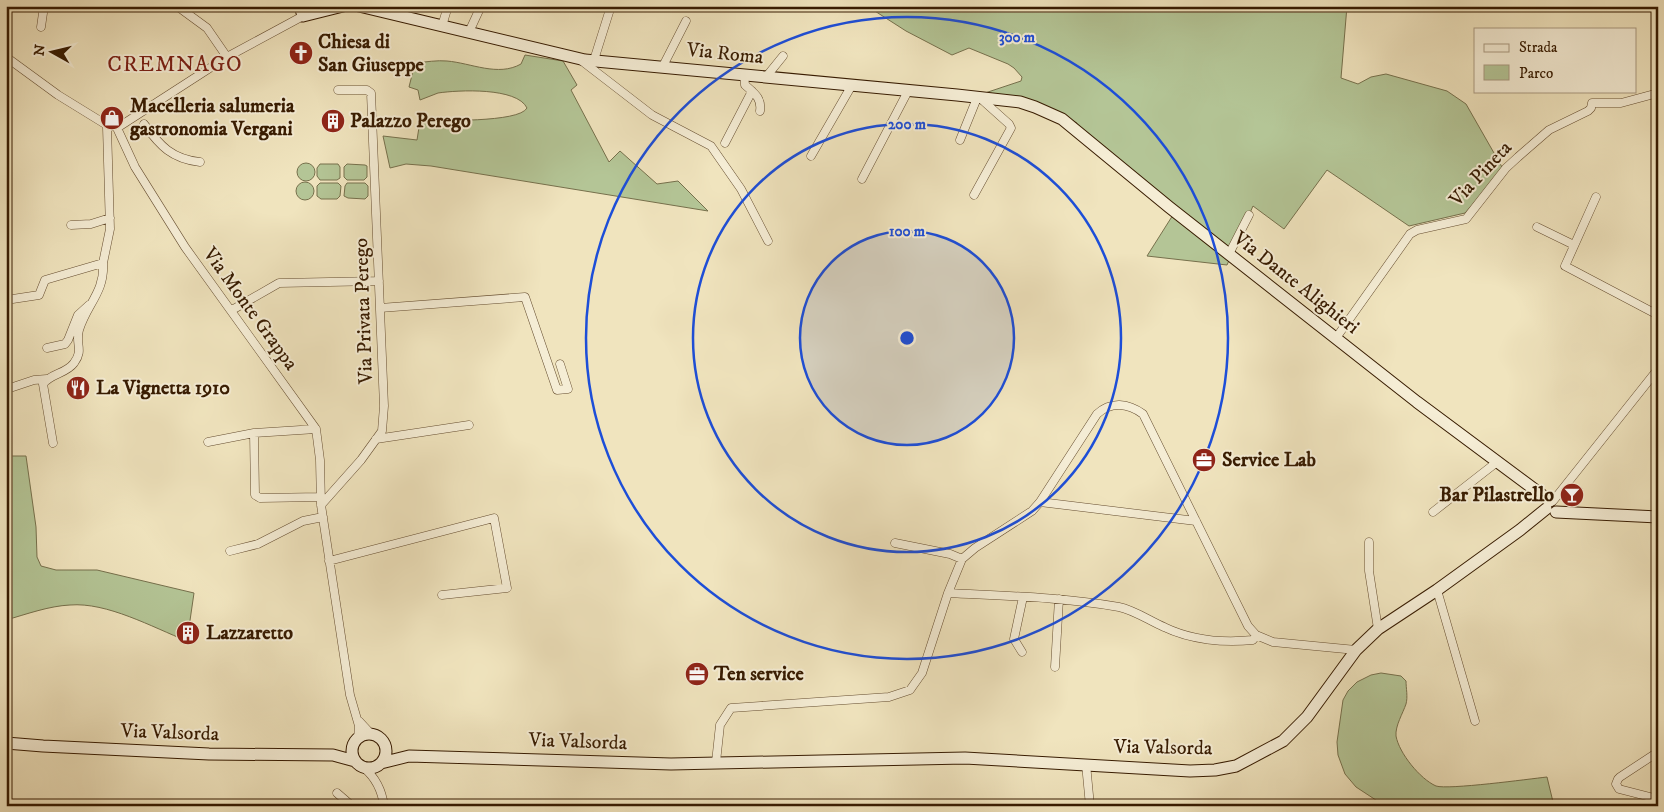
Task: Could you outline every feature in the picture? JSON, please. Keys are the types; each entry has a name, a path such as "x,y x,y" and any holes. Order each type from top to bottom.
{"street":[{"path":"41,27 44,6"},
{"path":"177,6 207,28 228,57"},
{"path":"6,57 58,95 107,126 117,128 228,57 277,31 301,11 343,6"},
{"name":"Via Roma","path":"359,6 388,10 442,26 578,58 1020,102 1035,107"},
{"path":"442,26 448,6"},
{"path":"470,32 480,6"},
{"path":"594,60 611,6"},
{"path":"663,66 686,21"},
{"path":"766,77 783,56"},
{"path":"578,58 652,116 711,146 741,189 768,241"},
{"path":"744,74 745,85 758,96 761,104 760,111"},
{"path":"811,156 852,85"},
{"name":"Via Privata Perego","path":"321,501 361,460 382,432 384,406 371,93 367,90 338,90"},
{"path":"724,143 752,91"},
{"path":"862,179 908,91"},
{"name":"Via Pineta","path":"1336,338 1410,234 1417,230 1466,219 1506,168 1549,130 1588,111 1592,103 1620,103 1658,93"},
{"path":"960,140 979,98 1010,124 1011,128 974,195"},
{"name":"Via Dante Alighieri","path":"1035,107 1062,119 1229,254 1417,402 1534,489 1552,506"},
{"path":"144,124 164,149 187,160 200,162"},
{"path":"7,389 34,380 47,379 68,370 75,362 80,351 79,331 104,276 103,263 110,229 107,126"},
{"name":"Via Monte Grappa","path":"117,128 135,167 185,247 316,429 320,460 321,501 329,561 350,699 359,726 355,742"},
{"path":"1596,197 1564,266 1658,314"},
{"path":"1229,254 1250,215"},
{"path":"71,225 91,224 110,218"},
{"path":"1538,227 1574,245"},
{"path":"6,300 39,294 45,280 103,263"},
{"path":"232,310 279,284 379,281"},
{"path":"380,308 525,297 556,390 568,389 560,364"},
{"path":"47,348 64,344 68,340 78,315 92,302"},
{"path":"1658,369 1562,490 1552,506 1580,512 1636,517 1658,516"},
{"path":"47,379 42,387 53,443"},
{"path":"716,762 720,725 731,708 889,697 910,690 922,673 948,593 962,560 975,548 1032,511 1040,502 1097,414 1105,406 1133,407 1143,414 1248,626 1256,635 1273,642 1356,650"},
{"path":"376,439 469,425"},
{"path":"208,442 254,433 316,429"},
{"path":"254,433 255,495 257,498 321,501"},
{"path":"1433,512 1497,462"},
{"path":"1040,502 1196,521"},
{"name":"Via Valsorda","path":"381,764 409,756 671,764 965,758 1190,771 1215,770 1236,766 1284,741 1307,717 1356,650 1378,629 1437,590 1552,506"},
{"path":"230,551 258,544 303,521 323,517"},
{"path":"329,561 494,518 507,588 442,595"},
{"path":"1369,542 1369,571 1378,629"},
{"path":"895,543 950,554 962,560"},
{"path":"1437,590 1475,721"},
{"path":"948,593 1060,599 1122,607 1166,629 1192,638 1239,642 1253,640 1256,635"},
{"path":"1022,597 1014,639 1022,652"},
{"path":"1055,667 1060,599"},
{"name":"Via Monte Grappa","path":"357,719 371,734"},
{"path":"376,782 376,771 386,754 381,739 371,734 355,742 353,756 376,782 383,795 384,806"},
{"name":"Via Valsorda","path":"333,755 355,742"},
{"name":"Via Valsorda","path":"6,743 209,754 333,755 360,765"},
{"name":"Via Valsorda","path":"384,744 409,756"},
{"path":"1658,752 1620,777 1616,784 1619,789 1658,798"},
{"path":"360,765 375,767 381,764"},
{"path":"1086,764 1090,806"},
{"path":"337,793 349,804"},
{"path":"349,804 350,794"}],"green space":[{"path":"867,6 1347,6 1341,78 1358,84 1371,77 1386,74 1447,91 1466,104 1502,167 1489,186 1465,213 1409,226 1327,170 1284,229 1253,206 1227,265 1147,256 1178,207 1074,127 1077,123 1044,107 982,94 1021,81 1022,77 1008,64 969,48 952,55 906,31"},
{"path":"525,55 563,61 577,85 571,90 609,162 620,151 657,184 678,181 708,211 431,166 406,164 390,168 383,136 417,140 420,121 494,118 521,113 527,108 521,101 512,96 500,93 459,91 438,93 420,100 418,90 409,87 415,63 447,61 484,68 503,69 521,64"},
{"path":"306,163 312,166 315,172 312,178 306,181 300,178 297,172 300,166"},
{"path":"320,164 338,164 340,167 340,178 337,180 320,180 317,176 317,168"},
{"path":"347,164 367,166 367,177 364,180 347,180 344,177 344,167"},
{"path":"305,182 311,185 314,191 311,197 305,200 299,197 296,191 299,185"},
{"path":"320,183 338,183 341,186 340,196 337,199 321,199 317,196 317,186"},
{"path":"347,183 365,183 368,186 368,196 365,199 344,196"},
{"path":"6,456 26,456 36,527 37,557 41,566 56,570 97,570 194,593 187,641 114,611 84,605 54,607 6,620"},
{"path":"1381,673 1401,676 1406,681 1407,701 1398,724 1396,736 1401,750 1423,778 1436,786 1456,787 1547,777 1554,806 1385,806 1356,787 1345,774 1338,755 1337,742 1343,700 1348,691 1357,682 1371,675"}],"railway":[{"path":"1650,6 1658,12"}],"place":[{"name":"Chiesa di San Giuseppe","path":"301,53"},
{"name":"Macelleria salumeria gastronomia Vergani","path":"112,118"},
{"name":"Palazzo Perego","path":"333,121"},
{"name":"La Vignetta 1910","path":"78,388"},
{"name":"Service Lab","path":"1204,460"},
{"name":"Bar Pilastrello","path":"1572,495"},
{"name":"Lazzaretto","path":"188,633"},
{"name":"Ten service","path":"697,674"}],"district":[{"name":"CREMNAGO","path":"175,64"}]}
